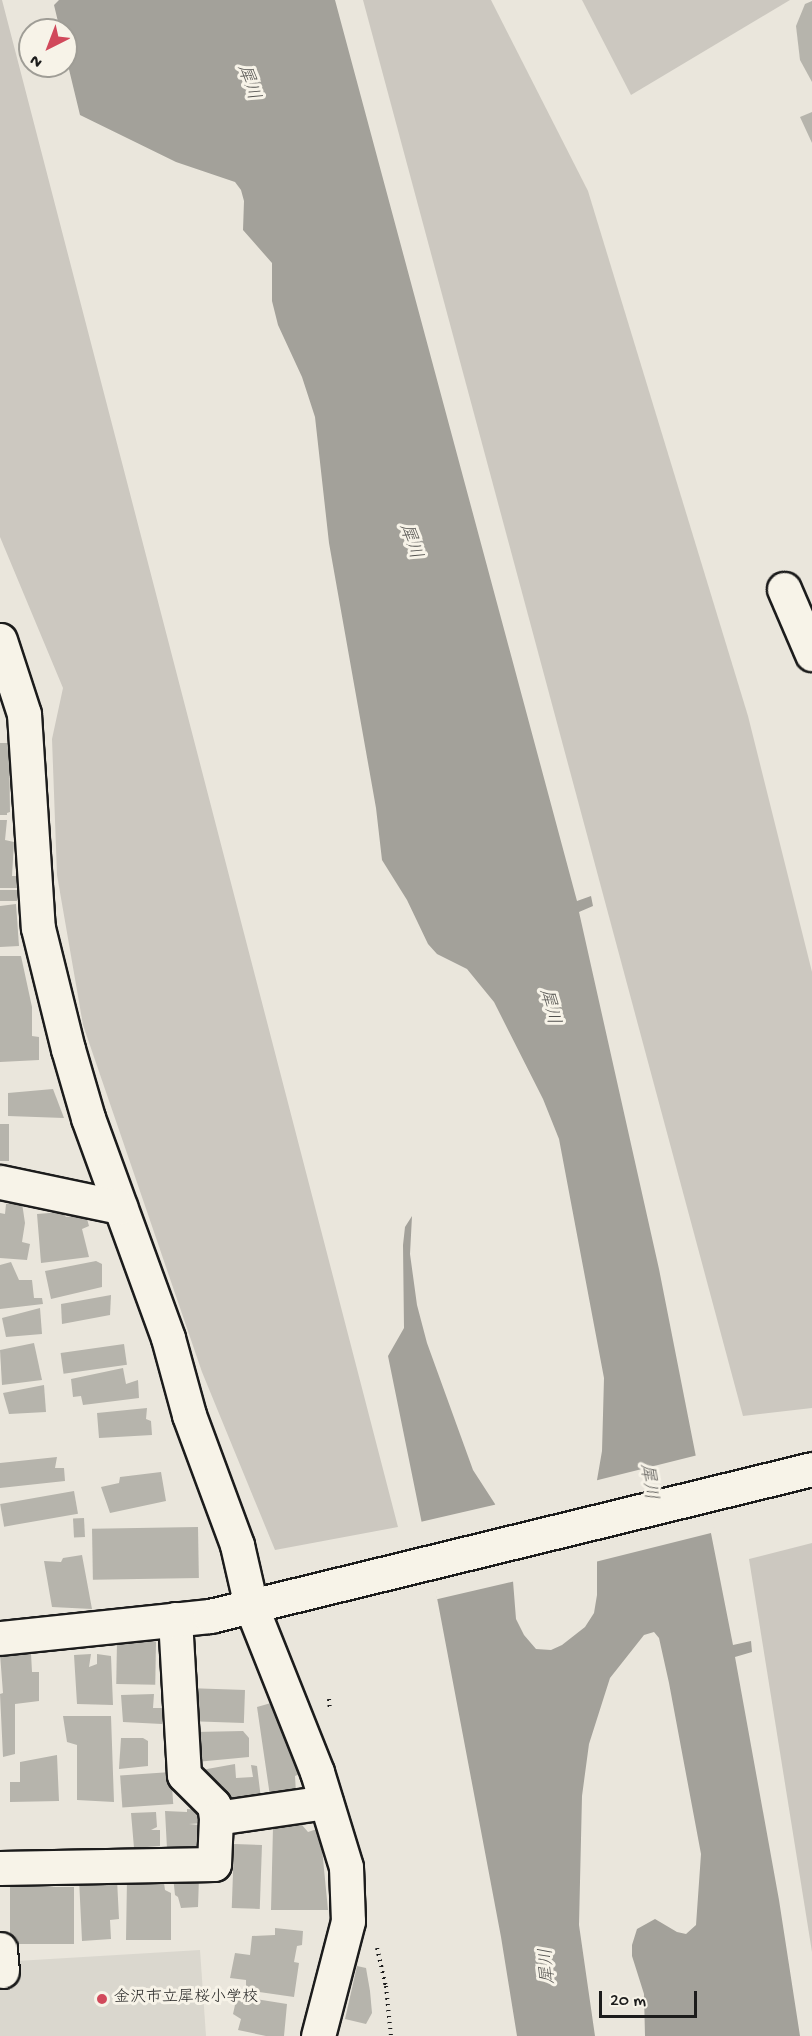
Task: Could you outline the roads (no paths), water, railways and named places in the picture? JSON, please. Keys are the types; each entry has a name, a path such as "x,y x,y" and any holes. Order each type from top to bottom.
{"street":[{"path":"784,589 812,654"},
{"path":"0,640 12,714 38,928 68,1049 88,1118 168,1338 189,1415 317,1772 346,1867 348,1921 318,2036"},
{"path":"0,1182 120,1207"},
{"path":"0,1638 210,1616 812,1469"},
{"path":"0,1868 214,1864 216,1818 214,1804 184,1775 175,1619"},
{"path":"216,1818 326,1802"}],"water":[{"name":"犀川","path":"59,0 335,0 577,901 591,896 593,906 579,912 659,1269 733,1645 751,1641 752,1652 735,1657 779,1900 800,2036 645,2036 644,1994 632,1956 632,1945 637,1929 655,1919 677,1932 686,1934 696,1925 701,1854 669,1683 659,1638 654,1632 644,1635 610,1678 589,1744 582,1796 579,1925 595,2036 517,2036 501,1937 438,1603 388,1356 404,1328 403,1245 405,1227 412,1216 410,1254 417,1305 427,1343 473,1470 495,1504 513,1581 516,1619 524,1635 536,1649 551,1650 562,1645 585,1627 594,1613 597,1595 597,1480 602,1451 604,1378 559,1139 543,1099 494,1002 467,969 437,954 428,944 407,900 382,860 376,808 329,543 315,417 302,377 278,325 272,301 272,263 243,230 244,201 241,190 235,182 176,162 80,115 71,78 78,78 78,18 57,18 54,5"}],"place":[{"name":"金沢市立犀桜小学校","path":"102,1999"}]}
